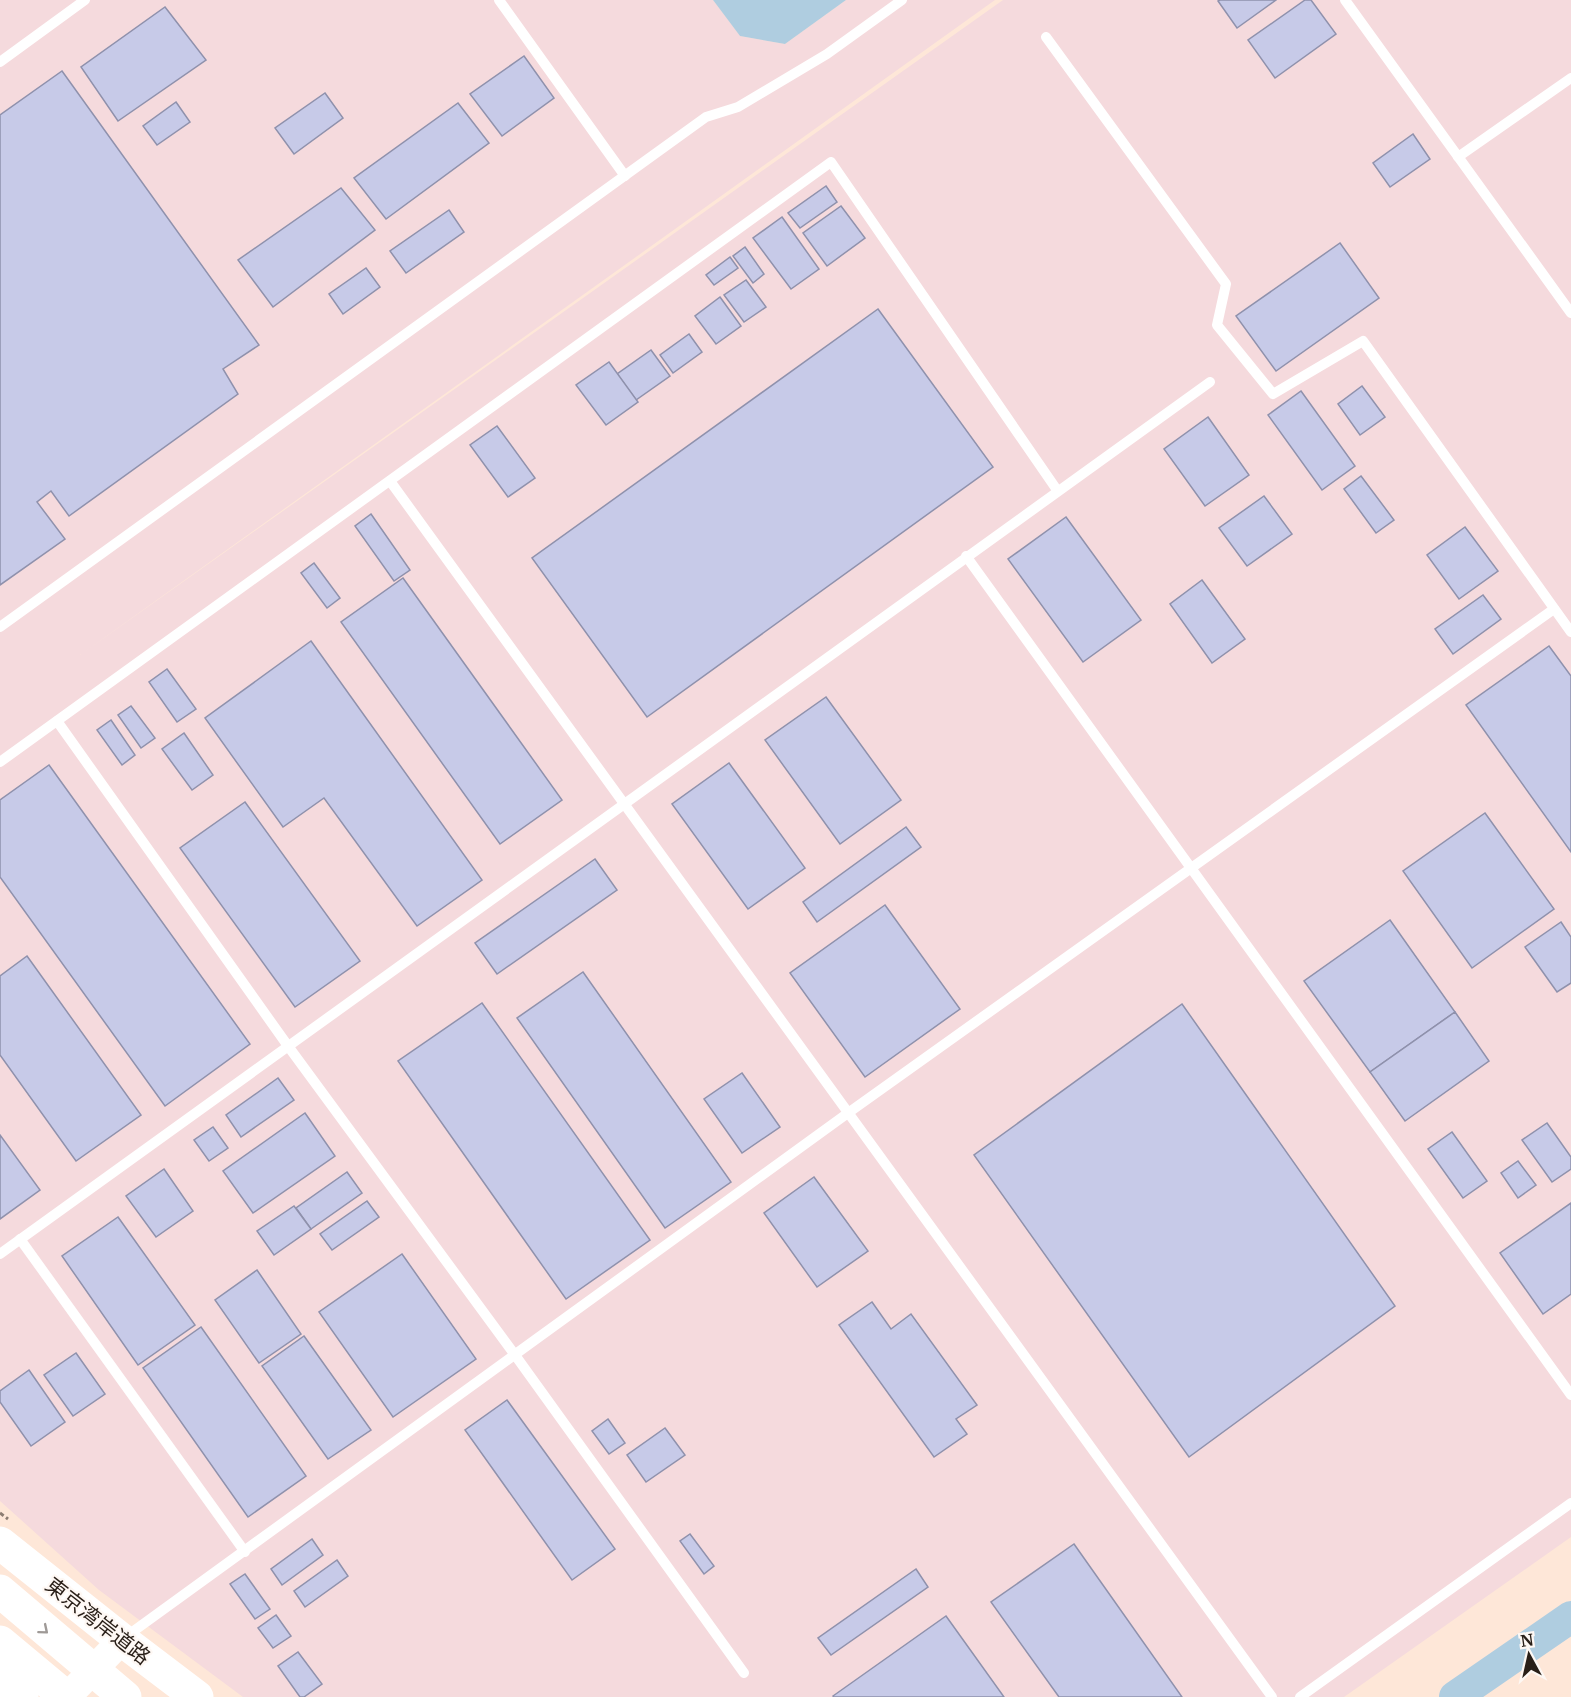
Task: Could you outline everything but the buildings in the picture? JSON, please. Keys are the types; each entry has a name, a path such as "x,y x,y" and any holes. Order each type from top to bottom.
{"highway":[{"name":"東京湾岸道路","path":"0,1543 197,1697"},
{"path":"0,1551 170,1697"},
{"path":"0,1591 125,1697"},
{"path":"0,1642 66,1697"},
{"path":"0,1678 22,1697"}],"street":[{"path":"66,1697 122,1640"}],"lane":[{"path":"0,62 86,0"},
{"path":"499,0 625,176"},
{"path":"0,627 706,117 738,108 827,54 902,0"},
{"path":"1345,0 1571,313"},
{"path":"1046,37 1226,284 1217,325 1273,394 1363,341 1571,632"},
{"path":"1458,157 1571,78"},
{"path":"0,762 831,162 1058,490"},
{"path":"0,1254 1210,382"},
{"path":"390,481 1272,1697"},
{"path":"966,556 1571,1395"},
{"path":"122,1640 848,1113 1554,609"},
{"path":"57,721 288,1046 516,1355 744,1673"},
{"path":"20,1239 245,1552"},
{"path":"1300,1697 1571,1503"}],"shaded area":[{"path":"0,0 713,0 740,36 785,44 846,0 995,0 80,655 1003,0 1571,0 1571,1537 1344,1697 243,1697 99,1590 0,1501"}],"water":[{"path":"713,0 846,0 785,44 740,36"}],"waterway":[{"path":"1455,1697 1571,1617"}]}
